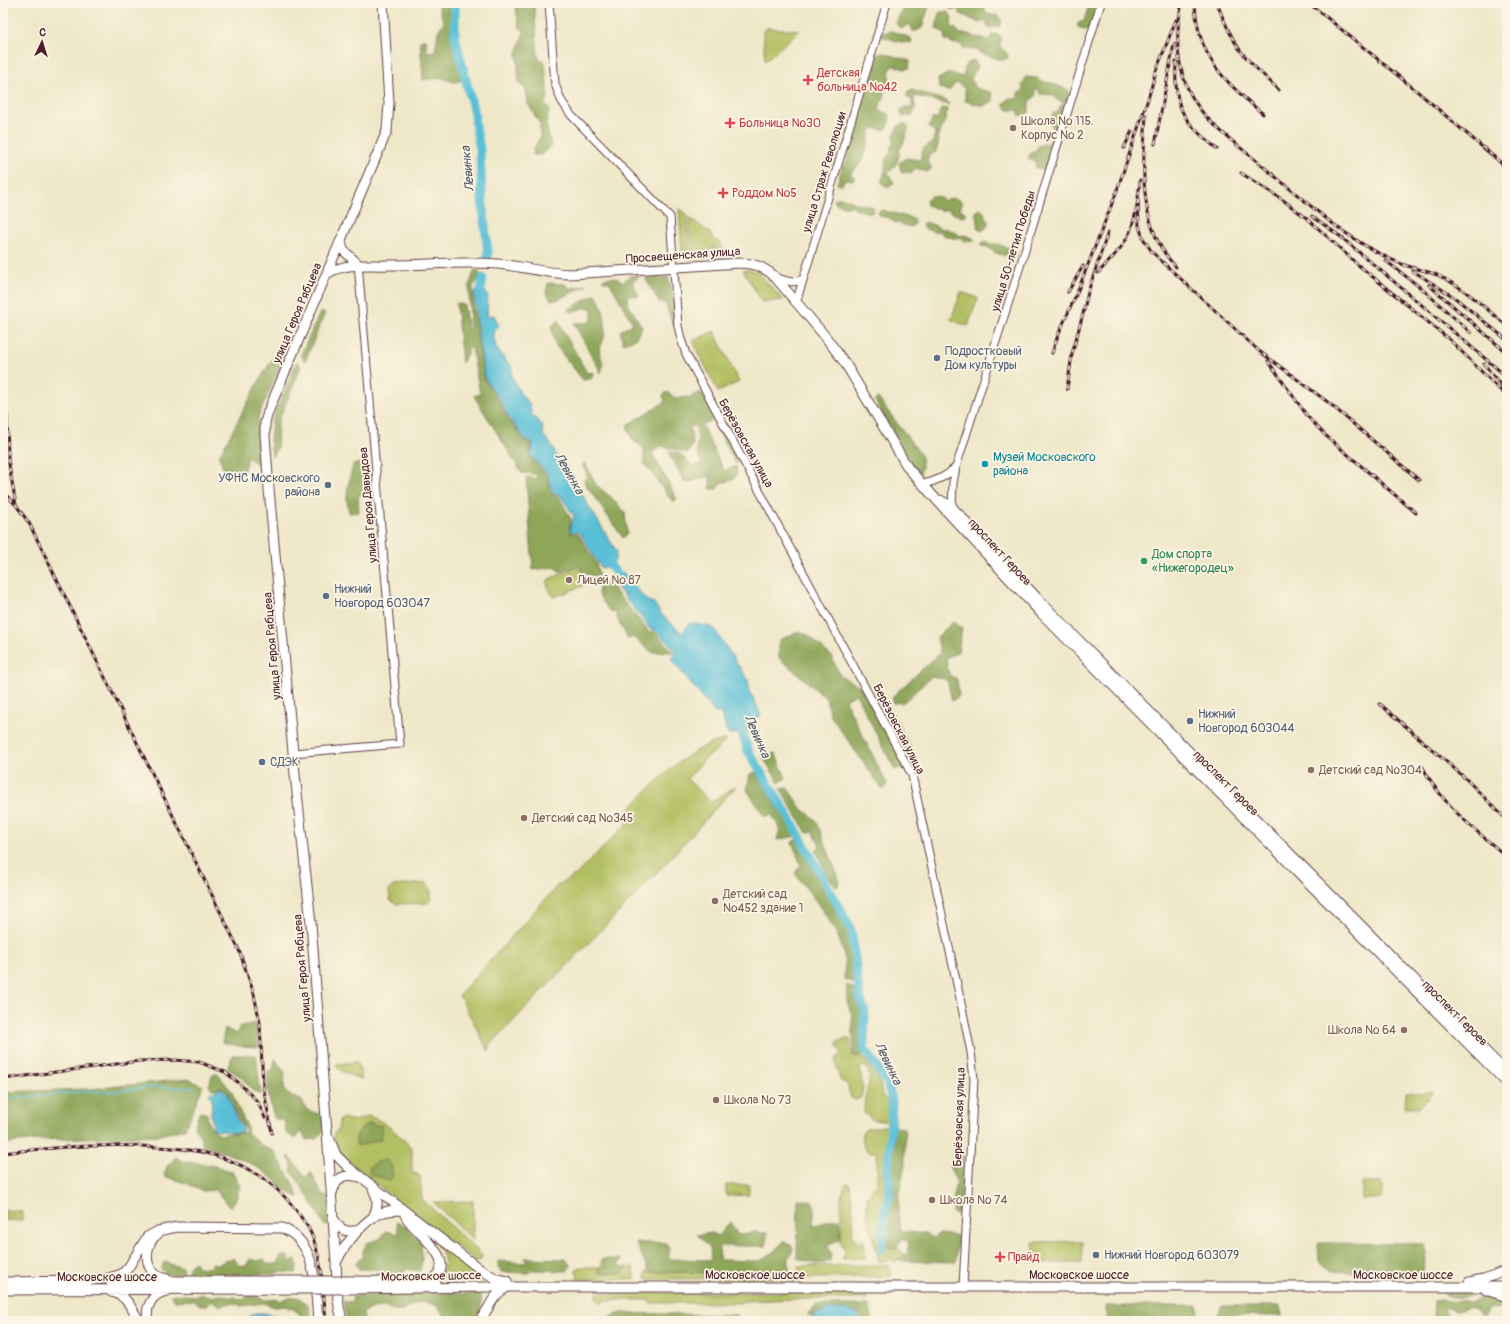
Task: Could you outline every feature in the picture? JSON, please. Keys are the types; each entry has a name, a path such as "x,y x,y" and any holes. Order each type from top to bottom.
{"main road":[{"name":"улица Героя Рябцева","path":"328,1131 311,922 293,753 269,495 265,423 268,412 387,131 389,103 383,3"},
{"path":"341,242 343,250 358,264"},
{"name":"Просвещенская улица","path":"328,273 337,268 358,264 498,264 569,274 740,263 753,264 765,269 775,277 824,334 841,357 904,462 922,484"},
{"name":"проспект Героев","path":"922,484 1040,612 1507,1083"},
{"name":"проспект Героев","path":"934,496 952,507 1038,600 1507,1073"},
{"path":"328,1131 333,1147 340,1160 372,1187 481,1270 507,1284 493,1299 487,1311 479,1321"},
{"path":"328,1131 338,1301 342,1321"},
{"path":"331,1195 335,1184 340,1178 346,1175 360,1177"},
{"path":"372,1187 378,1200 373,1217"},
{"path":"336,1262 347,1243 373,1217 386,1211 402,1210"},
{"path":"402,1210 412,1227 430,1243 440,1258 441,1263 439,1273 429,1282"},
{"path":"333,1218 340,1229 352,1232 359,1230"},
{"path":"83,1286 122,1274 128,1268 147,1237 153,1233 163,1230 177,1227 282,1228 290,1231 299,1240 311,1261 316,1290 318,1321"},
{"path":"163,1230 155,1236 148,1248 147,1255 150,1267 154,1274 159,1277 182,1285"},
{"path":"1469,1284 1507,1270"},
{"name":"Московское шоссе","path":"3,1282 83,1286"},
{"name":"Московское шоссе","path":"349,1285 429,1282 507,1284 1469,1284 1507,1282"},
{"name":"Московское шоссе","path":"3,1290 83,1286 349,1285 466,1287 507,1284"},
{"path":"1469,1284 1507,1296"},
{"name":"Московское шоссе","path":"1469,1284 1507,1287"},
{"path":"148,1321 147,1311 149,1303 154,1297 164,1291 182,1285"},
{"path":"83,1286 121,1296 131,1307 139,1321"},
{"path":"466,1287 483,1292 487,1303 487,1311"},
{"path":"314,1321 317,1309"}],"street":[{"name":"Берёзовская улица","path":"549,3 555,84 561,100 571,115 670,217 678,326 682,345 912,775 971,1052 974,1079 963,1284"},
{"name":"улица Страж Революции","path":"796,303 802,279 887,3"},
{"name":"улица 50-летия Победы","path":"952,507 953,483 956,467 1022,260 1100,3"},
{"name":"улица Героя Давыдова","path":"293,753 400,744 358,264"},
{"path":"775,277 793,282 798,282 802,279"},
{"path":"922,484 931,483 949,474 956,467"}],"green space":[{"path":"437,3 453,3 453,37 464,80 454,82 442,78 423,80 420,41 426,39 427,52 435,51 438,31 444,22"},
{"path":"515,3 534,3 538,57 545,62 548,99 544,104 550,109 546,124 551,146 541,155 533,155 534,148 540,138 540,124 528,104 526,90 519,83 517,54 524,31 519,27"},
{"path":"908,3 930,3 922,28 916,31 913,31 911,26 908,24 903,28 899,27 896,23 903,6"},
{"path":"943,3 984,3 987,14 998,16 1002,21 1000,26 989,28 985,21 979,23 959,13 959,9 951,10 949,6"},
{"path":"1094,7 1096,12 1090,29 1086,30 1078,27 1078,23 1084,21 1088,8"},
{"path":"940,12 948,12 952,17 951,26 960,34 969,34 989,41 992,35 998,34 1001,38 1000,47 1007,53 1008,58 1002,60 980,53 978,49 972,50 963,48 961,44 955,44 945,40 944,33 936,28"},
{"path":"766,28 800,30 765,61 763,32"},
{"path":"891,31 911,38 912,42 901,42 882,37 882,33"},
{"path":"884,53 910,61 909,68 904,69 893,65 890,69 889,81 884,88 884,98 881,102 879,111 889,114 890,118 888,127 883,130 874,128 870,132 862,161 855,170 850,173 855,178 853,180 845,179 842,185 837,184 843,165 848,162 847,155 850,143 855,139 853,132 859,127 855,122 862,101 865,99 867,87 870,84 869,77 874,73 873,67 878,54"},
{"path":"974,60 977,66 971,80 976,88 992,93 993,101 983,106 965,101 964,88 956,83 949,91 939,88 938,79 949,73 963,77 966,64"},
{"path":"1026,77 1038,78 1042,82 1052,83 1067,89 1071,94 1065,103 1057,100 1053,95 1040,94 1038,89 1035,90 1036,95 1029,103 1029,113 1020,116 1018,110 1008,110 1003,105 1009,98 1018,99 1018,93 1024,90 1022,86"},
{"path":"912,90 947,101 949,105 915,96 914,101 916,107 912,115 903,117 900,111 905,107 912,108 912,100 907,97 907,92"},
{"path":"1063,104 1067,108 1065,114 1060,119 1061,125 1056,131 1057,141 1053,151 1049,155 1050,160 1048,169 1044,171 1036,168 1036,162 1028,159 1030,154 1036,151 1038,146 1050,142 1054,131 1050,121 1053,113 1058,112 1060,106"},
{"path":"943,108 947,109 945,121 937,137 939,141 936,152 929,155 927,162 932,168 928,172 915,168 911,173 901,171 899,163 906,158 920,160 924,148 933,142 935,132 929,127 932,119 938,118 939,112"},
{"path":"905,123 909,128 899,150 899,157 893,168 888,173 894,183 886,187 881,181 884,174 886,159 891,152 891,147 898,126"},
{"path":"931,196 940,197 945,201 952,198 958,200 962,203 960,210 964,211 966,214 963,217 950,212 948,209 942,211 927,205 926,200"},
{"path":"839,198 851,200 853,203 873,207 874,211 871,213 855,209 853,205 848,207 836,204 834,199"},
{"path":"679,208 689,217 687,231 691,248 686,259 682,255"},
{"path":"980,209 985,213 984,218 988,220 988,226 982,231 977,227 978,219 976,217 976,212"},
{"path":"882,210 914,219 914,225 911,227 880,216 878,212"},
{"path":"691,219 709,232 714,239 722,244 722,246 714,247 696,254 693,253 693,246 689,231"},
{"path":"926,222 940,229 948,229 953,231 960,236 964,235 973,238 974,241 968,242 960,238 957,239 943,235 939,231 934,232 923,228 922,224"},
{"path":"986,241 991,244 998,244 1016,251 1017,256 1001,254 994,252 988,247 981,246 981,243"},
{"path":"715,248 723,249 727,252 725,257 689,260 691,256 702,254"},
{"path":"475,269 480,272 478,281 473,286 473,305 484,379 499,401 508,419 524,439 532,444 530,456 547,476 551,494 559,497 571,519 569,528 571,533 578,534 596,563 599,576 588,575 578,566 561,572 554,567 533,570 526,477 537,479 536,474 522,473 474,396 480,394 472,349 470,347 462,363 456,303 464,305 468,330 470,330 469,286"},
{"path":"743,270 752,270 760,274 783,300 762,302"},
{"path":"641,275 632,282 639,296 627,295 628,304 642,327 635,339 623,343 620,331 633,324 610,283 602,280 613,278 623,282 629,276"},
{"path":"668,277 673,294 676,324 673,325 665,303 659,302 645,278"},
{"path":"548,283 565,284 570,288 587,285 557,300 551,300 546,293"},
{"path":"961,292 978,298 968,326 951,320"},
{"path":"596,294 602,307 605,321 604,335 599,349 603,365 601,373 574,323 587,323 592,320 592,308 582,308 573,312 567,310"},
{"path":"320,312 325,313 305,361 301,355"},
{"path":"559,320 561,327 587,373 594,372 591,379 583,380 556,346 551,327"},
{"path":"714,331 739,382 718,392 693,341"},
{"path":"281,345 284,359 259,414 257,430 260,462 257,464 248,457 243,472 223,468 219,456 259,381"},
{"path":"297,361 301,367 278,422 277,448 272,457 270,440 272,420"},
{"path":"667,392 675,398 691,397 701,392 741,462 735,463 713,420 702,425 724,471 736,466 737,475 733,480 720,483 717,489 710,489 710,476 685,483 668,452 679,453 693,466 701,464 696,447 698,441 696,426 690,426 693,444 688,453 662,446 652,453 677,499 673,502 644,463 644,448 632,440 627,425 665,402 663,395"},
{"path":"878,398 921,455 922,466 920,473 914,468 875,401"},
{"path":"366,463 371,494 358,495 359,512 349,513 347,493 353,464"},
{"path":"585,463 596,485 612,498 625,512 627,534 623,538 584,482 587,475 582,465"},
{"path":"576,568 582,570 586,579 585,585 554,597 547,584 549,579"},
{"path":"607,581 649,632 655,632 673,652 652,652 633,637 628,639 617,618 616,612 609,611 598,594 599,588"},
{"path":"953,622 962,629 958,652 946,658 949,675 957,679 959,696 952,701 947,680 932,676 904,702 893,703 893,696 940,653 937,637"},
{"path":"800,631 808,635 832,657 840,676 860,686 905,766 895,770 856,694 845,700 887,784 883,790 830,715 826,698 779,658 779,640"},
{"path":"886,713 892,713 916,758 910,760"},
{"path":"726,740 718,749 706,758 687,779 711,802 736,786 658,872 491,1044 489,1052 459,995 558,885 577,874 628,822 622,816 657,782 684,759 698,750 712,743"},
{"path":"775,753 786,778 779,783 763,757"},
{"path":"756,772 796,836 777,840 780,828 772,815 764,816 747,790 750,774"},
{"path":"787,787 800,807 816,820 840,882 837,887 827,876 816,850 820,846 813,831 807,833 780,788"},
{"path":"797,839 849,929 854,983 844,979 845,963 843,951 833,927 795,873 801,865 792,842"},
{"path":"426,883 431,888 431,900 428,903 396,904 390,900 389,890 393,886"},
{"path":"847,985 857,990 862,1012 862,1058 854,1055 852,1016 847,1001"},
{"path":"257,1023 258,1047 238,1046 222,1042 225,1028 236,1034 240,1026"},
{"path":"844,1039 850,1039 853,1056 865,1059 880,1081 882,1095 887,1101 890,1111 889,1122 873,1120 864,1113 869,1077 869,1073 865,1066 860,1067 863,1087 861,1098 856,1100 851,1098 847,1084 840,1080 835,1060 841,1053 836,1043"},
{"path":"233,1055 256,1055 261,1095 252,1090 241,1077 227,1068"},
{"path":"275,1059 285,1072 284,1090 289,1095 301,1100 307,1110 322,1115 324,1131 316,1139 306,1140 301,1130 296,1139 286,1133 284,1120 275,1119 271,1108 267,1084 267,1072 273,1069"},
{"path":"357,1062 362,1078 360,1079 341,1071 336,1066 337,1064"},
{"path":"216,1072 232,1092 247,1126 247,1132 239,1120 226,1091 220,1087 213,1090 209,1086 212,1076"},
{"path":"188,1079 203,1086 185,1129 160,1135 36,1140 3,1144 3,1092 90,1089"},
{"path":"1434,1092 1419,1107 1405,1107 1406,1093"},
{"path":"200,1111 207,1114 208,1122 218,1135 247,1132 263,1147 274,1151 295,1187 298,1197 289,1193 263,1171 249,1163 226,1153 202,1146 200,1136 194,1127"},
{"path":"368,1116 387,1125 412,1148 412,1173 418,1174 420,1177 422,1199 476,1249 482,1256 481,1260 476,1261 395,1199 347,1160 342,1154 337,1145 334,1134 339,1128 339,1120 343,1118 355,1121"},
{"path":"369,1123 382,1126 381,1140 363,1145 356,1145 357,1134"},
{"path":"883,1126 888,1127 886,1174 888,1193 882,1217 881,1244 884,1247 898,1249 906,1255 894,1262 891,1256 888,1262 879,1261 867,1215 867,1196 877,1184 877,1152 870,1152 864,1148 862,1133 866,1129"},
{"path":"893,1127 905,1128 905,1166 901,1182 898,1211 901,1231 925,1234 933,1238 940,1234 958,1236 956,1262 897,1261 907,1255 909,1242 902,1238 897,1248 884,1246 885,1216 891,1193 889,1171 895,1145"},
{"path":"960,1154 963,1155 960,1214 952,1213 954,1205 954,1190 957,1183 949,1166 957,1163"},
{"path":"288,1156 299,1168 305,1178 311,1172 322,1195 329,1197 331,1224 325,1226 305,1191 291,1171 292,1164"},
{"path":"176,1157 182,1161 211,1165 232,1171 240,1185 236,1199 230,1208 216,1190 203,1191 164,1176 167,1166"},
{"path":"386,1159 391,1164 393,1176 389,1181 369,1173 370,1167 375,1162 380,1162"},
{"path":"850,1183 853,1216 852,1234 858,1244 863,1240 865,1258 843,1259 845,1250 841,1244 841,1197 846,1184"},
{"path":"1362,1183 1382,1183 1382,1199 1362,1199"},
{"path":"726,1185 749,1185 749,1195 726,1196"},
{"path":"798,1199 812,1201 815,1206 813,1226 839,1219 841,1239 827,1245 831,1253 830,1261 826,1263 809,1262 797,1258"},
{"path":"473,1201 473,1240 433,1202"},
{"path":"3,1210 22,1211 22,1220 3,1220"},
{"path":"397,1221 421,1241 422,1258 420,1271 406,1269 401,1275 374,1269 359,1269 355,1263 363,1257 363,1251 367,1243 380,1239 386,1231 398,1234"},
{"path":"730,1222 738,1235 753,1232 767,1233 766,1246 720,1246 719,1260 760,1261 772,1253 784,1241 792,1246 793,1249 789,1258 789,1273 649,1272 636,1243 665,1243 669,1248 669,1259 711,1260 710,1247 697,1235 713,1233 718,1236"},
{"path":"416,1224 479,1274 478,1276 440,1277 444,1268 443,1254 434,1241"},
{"path":"1082,1241 1082,1263 1035,1263 1033,1242"},
{"path":"1318,1243 1425,1244 1427,1253 1422,1275 1332,1271 1319,1261"},
{"path":"281,1256 288,1256 290,1262 296,1259 296,1273 281,1272 271,1274 202,1276 194,1275 188,1272 189,1267 195,1262 198,1267 209,1268 213,1263 218,1265 233,1258 239,1265 246,1266 250,1259 258,1261 264,1259 267,1264 278,1264"},
{"path":"525,1258 565,1259 571,1265 567,1271 532,1270 529,1273 501,1272 498,1266 498,1261 527,1263"},
{"path":"602,1259 621,1259 618,1266 627,1267 621,1273 598,1273 602,1266"},
{"path":"164,1262 183,1268 183,1275 166,1274 161,1269"},
{"path":"798,1266 890,1266 892,1274 891,1277 802,1278 799,1276"},
{"path":"579,1267 601,1267 598,1273 622,1273 628,1267 633,1267 636,1277 635,1279 577,1279 578,1273 575,1271"},
{"path":"646,1272 791,1273 790,1278 647,1279 645,1276"},
{"path":"1477,1290 1483,1292 1481,1295 1465,1297 1448,1296 1440,1291"},
{"path":"388,1292 400,1296 405,1294 413,1295 426,1292 463,1294 478,1292 482,1302 479,1313 474,1319 469,1321 461,1321 460,1318 444,1316 437,1306 427,1302 420,1302 401,1311 378,1307 363,1313 364,1321 347,1321 343,1301 350,1303 353,1297"},
{"path":"867,1292 867,1299 796,1299 744,1301 740,1303 650,1303 648,1300 605,1300 601,1303 597,1299 597,1293"},
{"path":"202,1294 208,1297 223,1295 243,1300 246,1297 252,1296 265,1300 275,1299 282,1301 283,1299 298,1297 308,1307 310,1321 301,1321 302,1317 295,1310 286,1306 275,1307 264,1303 241,1306 231,1303 221,1306 212,1301 207,1305 200,1305 194,1300 175,1301 170,1295 196,1296"},
{"path":"1495,1296 1507,1300 1507,1310 1489,1308 1482,1316 1475,1310 1469,1308 1456,1311 1445,1307 1444,1310 1447,1315 1443,1321 1433,1321 1434,1301 1462,1300 1470,1304 1480,1298"},
{"path":"816,1305 869,1305 873,1321 863,1321 862,1317 857,1312 832,1308 820,1311 810,1317 808,1315"},
{"path":"1106,1306 1198,1306 1200,1321 1106,1321"},
{"path":"1222,1306 1280,1306 1282,1316 1226,1315 1226,1321 1218,1321 1217,1317"},
{"path":"621,1313 736,1315 738,1321 607,1321 607,1318"}],"water":[{"path":"481,284 488,297 487,316 494,315 499,326 493,332 496,348 512,367 512,376 520,393 530,404 531,414 542,425 543,435 550,443 557,457 565,463 617,552 613,564 609,566 601,568 579,532 571,532 570,528 574,516 559,494 553,494 548,475 531,456 533,443 525,439 509,418 500,400 485,379 478,335 474,293"},
{"path":"623,572 647,601 654,603 660,613 682,633 690,623 713,627 748,680 750,691 761,715 750,723 747,728 748,733 728,734 720,712 715,713 671,659 676,651 655,630 650,629 614,583 615,573"},
{"path":"218,1088 227,1094 238,1122 242,1126 242,1131 238,1133 214,1130 211,1116 212,1099 209,1094 211,1092 214,1093"},
{"path":"832,1309 853,1312 860,1317 862,1321 809,1321 816,1314"},
{"path":"256,1313 276,1316 278,1321 249,1321 249,1318"}],"waterway":[{"name":"Левинка","path":"455,3 455,36 475,117"},
{"name":"Левинка","path":"475,123 480,149 482,198 488,252 487,260"},
{"name":"Левинка","path":"480,295 483,278"},
{"name":"Левинка","path":"604,556 622,582"},
{"name":"Левинка","path":"739,724 748,751 789,817 851,929 860,997 865,1011 864,1048 887,1082 892,1101 888,1172 890,1193 884,1216 882,1250"},
{"path":"3,1099 91,1091 108,1092 151,1087 196,1088"}],"railway":[{"path":"1182,3 1178,32 1179,60 1187,88 1194,101 1214,125 1328,220 1362,244 1389,259 1432,273 1447,280 1474,298 1507,326"},
{"path":"1195,3 1197,22 1201,39 1207,54 1225,79 1263,114"},
{"path":"1217,3 1227,27 1240,50 1279,90"},
{"path":"1309,3 1418,92 1507,168"},
{"path":"1154,76 1176,20"},
{"path":"1155,144 1174,44"},
{"path":"1176,62 1177,91 1179,103 1183,112 1188,121 1196,130 1217,149"},
{"path":"1052,353 1115,196 1156,71"},
{"path":"1146,115 1144,155 1145,195 1154,234 1163,251 1176,267"},
{"path":"1124,148 1132,131"},
{"path":"1241,173 1283,200 1309,220 1357,264 1450,340 1507,397"},
{"path":"1098,273 1118,251 1128,236 1136,212 1140,180"},
{"path":"1138,199 1139,226 1143,238 1152,252 1259,351 1329,403 1419,480"},
{"path":"1312,216 1341,237 1507,377"},
{"path":"1067,389 1072,354 1088,292 1108,232"},
{"path":"1386,261 1421,288 1471,333"},
{"path":"1068,292 1083,266"},
{"path":"1413,271 1454,297 1507,340"},
{"path":"1429,285 1507,353"},
{"path":"1268,361 1308,417 1325,435 1416,513"},
{"path":"1484,364 1504,389"},
{"path":"7,414 8,459 16,505 29,523 239,950 254,994 260,1023 263,1086 272,1133"},
{"path":"3,492 16,505"},
{"path":"1380,704 1465,778 1507,820"},
{"path":"1422,766 1430,780 1449,805 1507,857"},
{"path":"3,1079 139,1061 174,1060 199,1062 225,1072 239,1083 258,1102 265,1118"},
{"path":"3,1153 80,1146 138,1146 196,1151 220,1157 243,1166 264,1179 283,1195 309,1229 314,1240 320,1263 326,1321"}],"place":[{"name":"Детская больница №42","path":"808,80"},
{"name":"Больница №30","path":"730,123"},
{"name":"Школа № 115. Корпус № 2","path":"1013,128"},
{"name":"Роддом №5","path":"723,193"},
{"name":"Подростковый Дом культуры","path":"937,358"},
{"name":"Музей Московского района","path":"985,464"},
{"name":"УФНС Московского района","path":"328,485"},
{"name":"Дом спорта «Нижегородец»","path":"1144,561"},
{"name":"Лицей № 87","path":"569,580"},
{"name":"Нижний Новгород 603047","path":"326,596"},
{"name":"Нижний Новгород 603044","path":"1190,721"},
{"name":"СДЭК","path":"262,762"},
{"name":"Детский сад №304","path":"1311,770"},
{"name":"Детский сад №345","path":"524,818"},
{"name":"Детский сад №452 здание 1","path":"715,901"},
{"name":"Школа № 64","path":"1404,1030"},
{"name":"Школа № 73","path":"716,1100"},
{"name":"Школа № 74","path":"932,1200"},
{"name":"Нижний Новгород 603079","path":"1096,1255"},
{"name":"Прайд","path":"1000,1257"}]}
